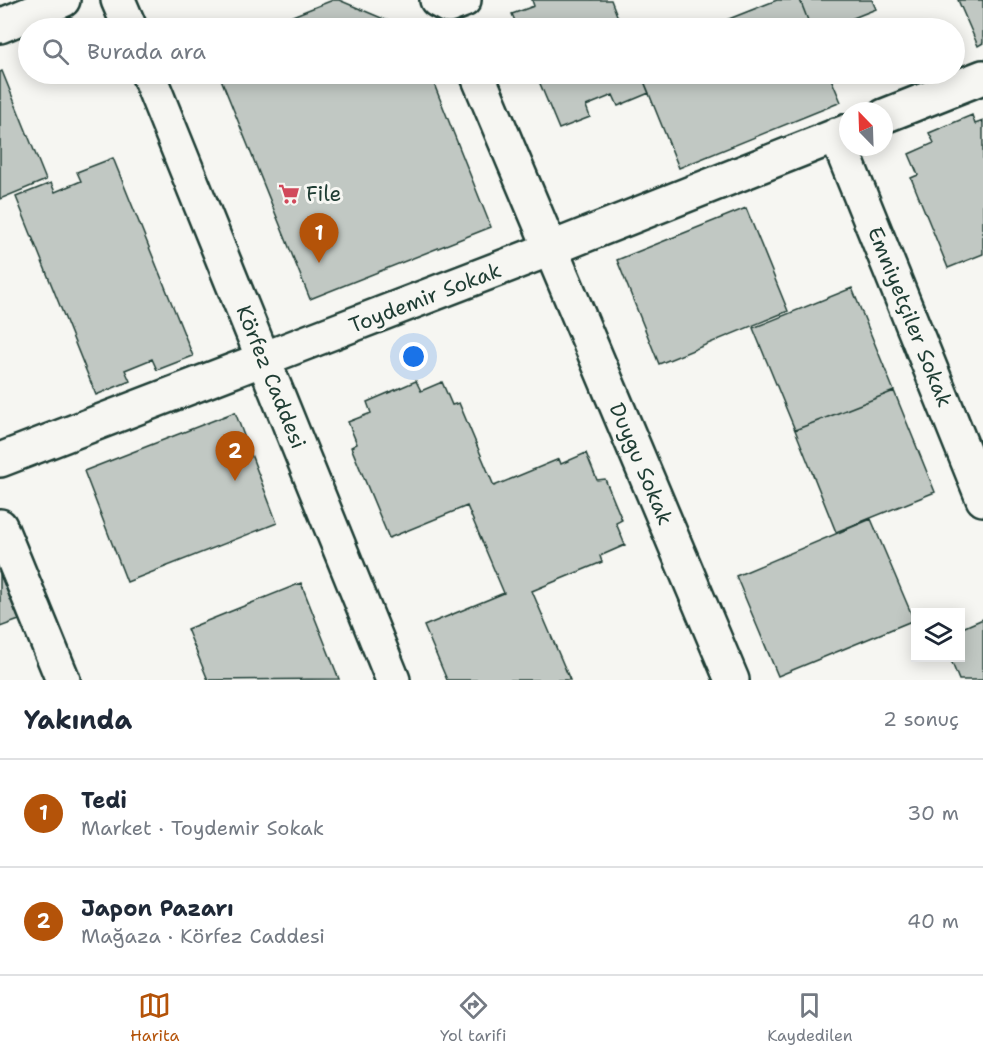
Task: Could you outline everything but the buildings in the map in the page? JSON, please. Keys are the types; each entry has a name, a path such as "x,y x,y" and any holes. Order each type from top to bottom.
{"street":[{"path":"19,18 63,0"},
{"path":"118,0 126,18"},
{"path":"0,26 18,19"},
{"path":"893,112 983,77"},
{"name":"Körfez Caddesi","path":"152,84 393,680"},
{"name":"Duygu Sokak","path":"481,84 732,680"},
{"name":"Toydemir Sokak","path":"0,460 550,249 839,134"},
{"name":"Emniyetçiler Sokak","path":"851,156 983,499"},
{"path":"0,526 63,680"}],"place":[{"name":"File","path":"289,194"},
{"name":"Tedi","path":"319,263"},
{"name":"Japon Pazarı","path":"235,481"}]}
